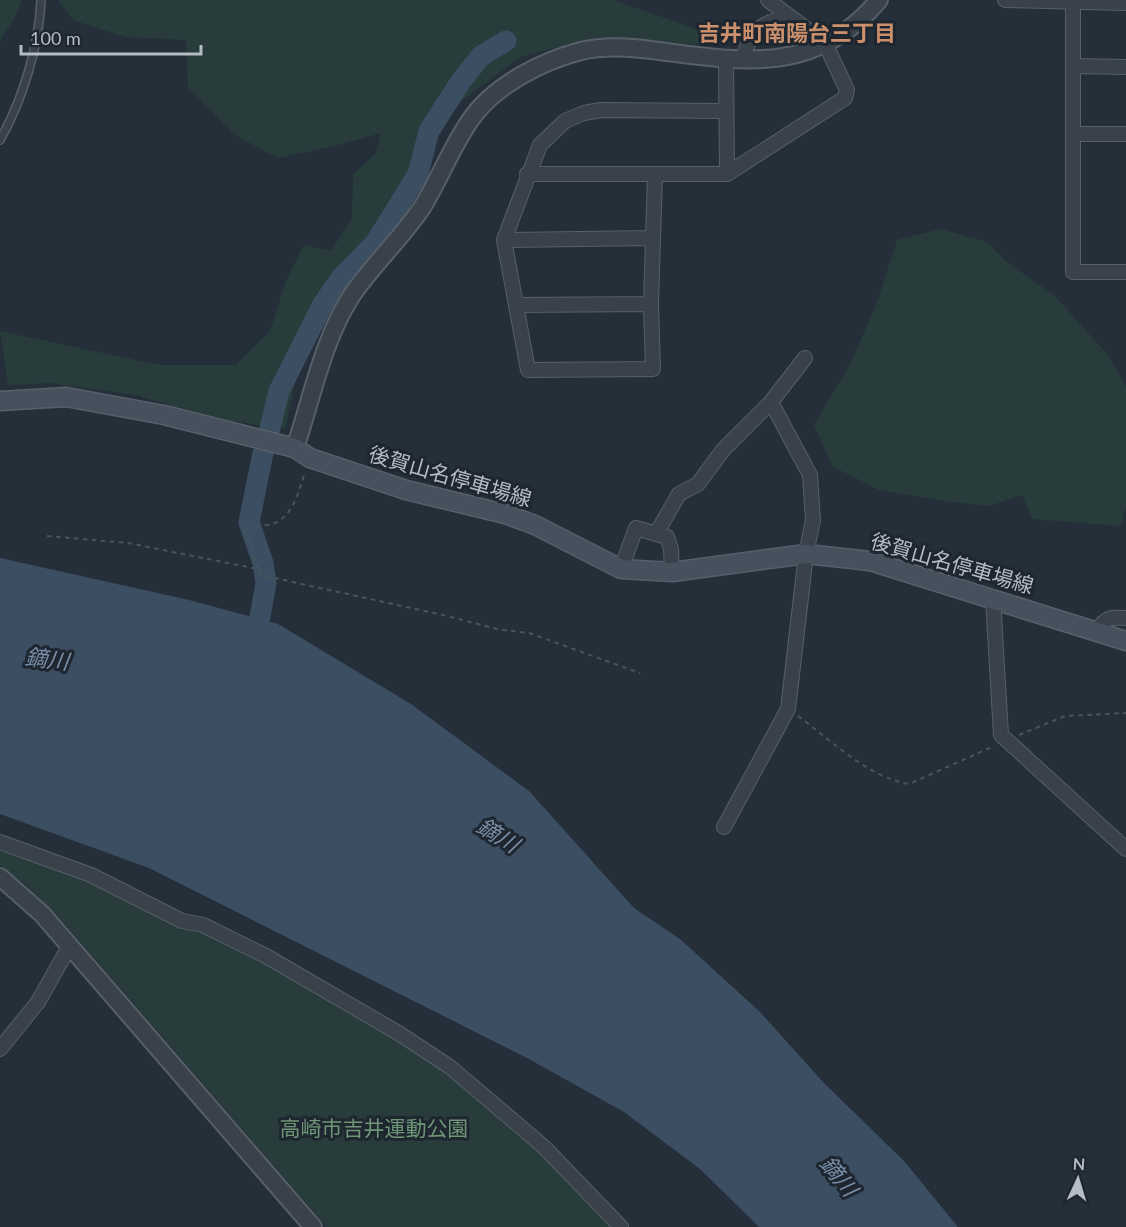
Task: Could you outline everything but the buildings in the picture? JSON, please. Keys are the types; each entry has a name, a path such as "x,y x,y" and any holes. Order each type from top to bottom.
{"main road":[{"name":"後賀山名停車場線","path":"0,401 66,397 164,415 303,453 406,490 505,514 535,525 621,569 672,572 806,554 870,561 1098,630 1126,641"}],"street":[{"path":"528,174 727,174 845,98 847,90 825,43 768,0"},
{"path":"303,453 331,338 352,295 422,207 472,118 504,86 542,66 583,50 637,48 726,59 785,58 811,51 825,43 867,15 879,0"},
{"path":"1005,0 1073,4 1126,3"},
{"path":"1073,4 1075,134 1073,272 1126,272"},
{"path":"743,59 747,44 759,28 770,21 790,17"},
{"path":"726,59 727,174"},
{"path":"1073,66 1126,67"},
{"path":"655,175 651,304 653,369 528,370 504,240 540,145 565,121 584,113 601,110 725,111"},
{"path":"1075,134 1126,134"},
{"path":"504,240 652,238"},
{"path":"517,305 651,304"},
{"path":"656,534 679,494 698,484 723,450 771,402 805,358"},
{"path":"724,826 788,709 806,554 813,520 810,475 771,402"},
{"path":"621,569 636,528 667,537 671,549 672,572"},
{"path":"993,598 1001,735 1004,741 1126,849"},
{"path":"1098,630 1103,620 1111,617 1126,618"},
{"path":"0,842 91,875 182,921 203,925 266,956 400,1034 450,1067 544,1147 621,1227"},
{"path":"0,877 22,894 313,1227"},
{"path":"0,1049 38,1002 69,947"}],"lane":[{"path":"0,140 20,100 30,58 39,36 41,0"}],"path":[{"path":"303,453 302,489 287,514 270,525 253,526 244,530 261,575 497,629 529,633 640,673"},
{"path":"47,536 128,543 258,569"},
{"path":"788,709 865,765 883,776 909,784 1065,716 1126,713"}],"green space":[{"path":"0,0 21,0 17,14 0,41"},
{"path":"58,0 613,0 728,40 693,44 597,37 520,57 456,105 427,157 386,206 299,365 285,429 219,419 135,395 51,383 8,385 0,331 159,365 236,365 270,331 286,281 304,245 331,251 352,218 353,175 376,153 381,133 331,147 278,158 235,135 188,87 186,40 125,37 73,20"},
{"path":"941,229 987,242 1007,262 1055,296 1106,353 1126,386 1126,506 1121,526 1032,519 1022,495 989,506 879,490 832,466 814,425 850,364 877,303 897,240"},
{"name":"高崎市吉井運動公園","path":"0,839 53,856 403,1029 626,1227 327,1227 64,923 28,887 0,865"}],"water":[{"name":"鏑川","path":"0,558 189,600 278,624 411,704 529,791 634,908 680,939 760,1012 824,1083 904,1161 958,1227 759,1227 700,1169 624,1112 527,1058 149,868 0,814"}],"waterway":[{"path":"270,428 279,391 323,304 342,277 376,242 418,174 429,131 461,81 481,56 506,41"},
{"path":"255,645 266,583 263,563 249,522 263,453"}],"district":[{"name":"吉井町南陽台三丁目","path":"797,33"}]}
